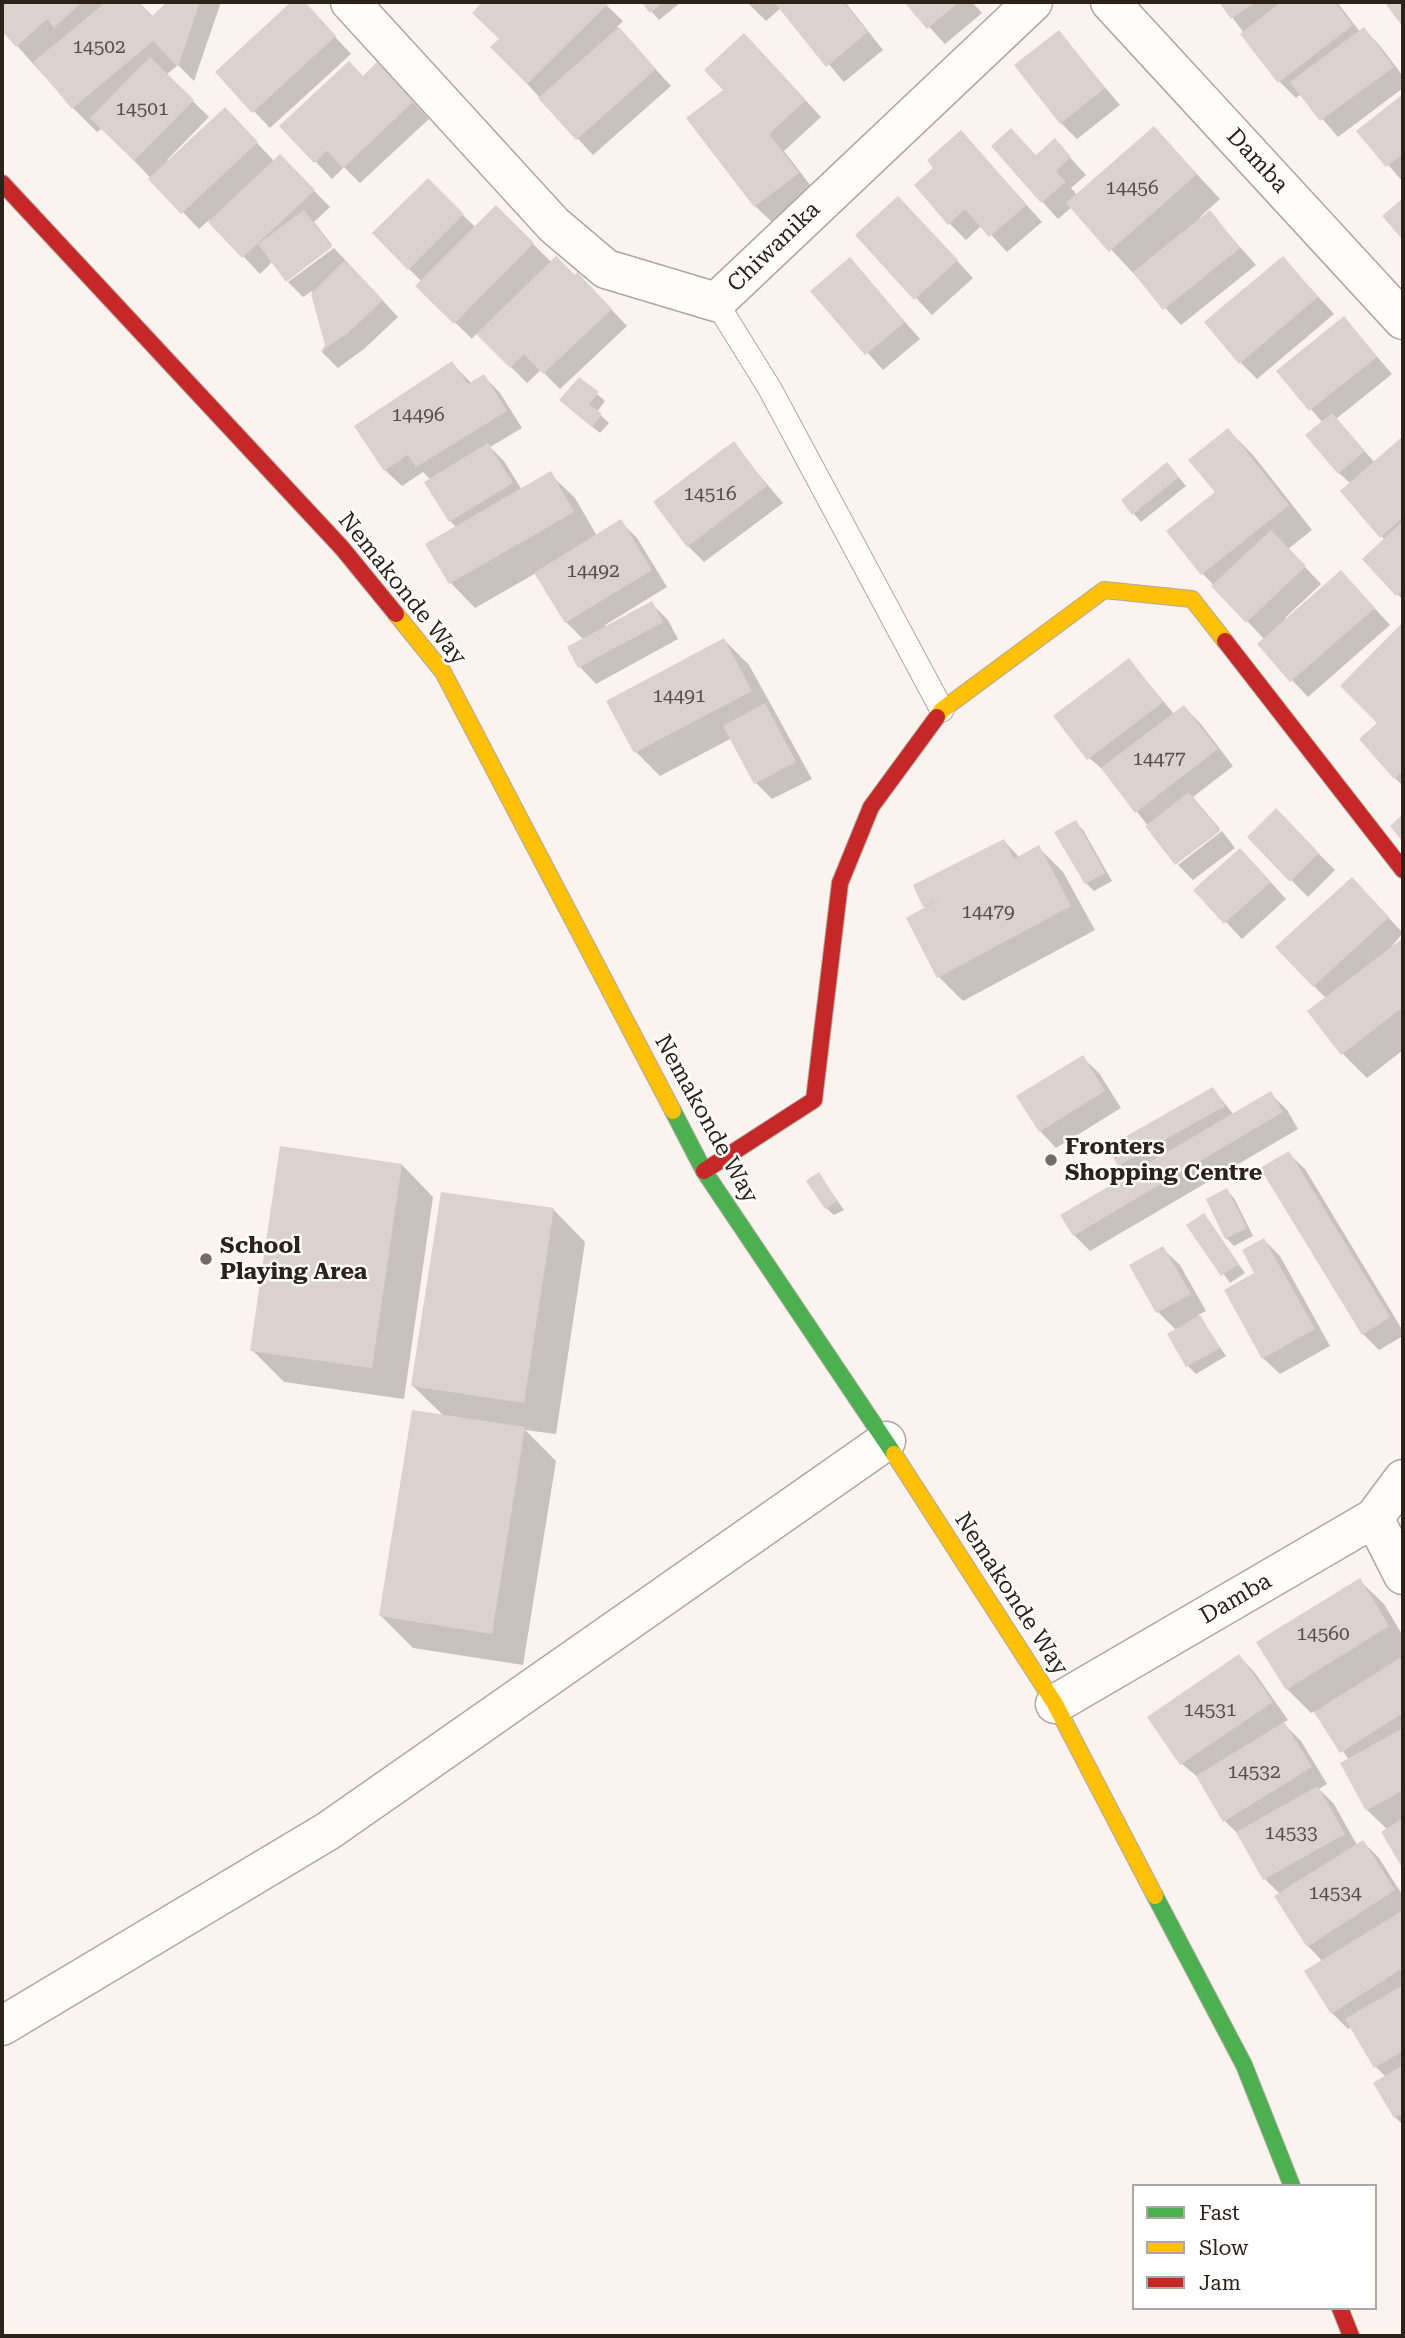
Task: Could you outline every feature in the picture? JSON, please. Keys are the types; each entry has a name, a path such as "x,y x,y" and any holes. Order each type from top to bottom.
{"street":[{"name":"Chiwanika","path":"350,2 554,225 606,269 716,302 1032,2"},
{"name":"Damba","path":"1110,2 1403,320"},
{"name":"Nemakonde Way","path":"2,183 342,548 443,672 704,1171 886,1441 1055,1704 1244,2065 1291,2184"},
{"path":"704,1171 814,1100 840,883 871,807 942,710 1104,590 1192,599 1403,870"},
{"path":"2,2026 327,1831 886,1441"},
{"name":"Damba","path":"1055,1704 1374,1518 1403,1479"},
{"path":"1374,1518 1403,1575"},
{"path":"1341,2310 1352,2336"}],"lane":[{"path":"716,302 770,389 942,710"}],"building":[{"path":"8,2 82,2 54,28 47,19 16,47 2,31 2,7"},
{"path":"106,2 139,2 151,17 167,2 200,2 178,67 153,41 72,109 33,62"},
{"path":"291,2 305,2 336,36 252,113 215,72"},
{"path":"482,2 608,4 527,84 490,47 499,39 472,13"},
{"path":"641,2 664,2 650,13"},
{"path":"774,2 843,2 868,32 826,67"},
{"path":"904,2 959,2 927,29"},
{"path":"1219,2 1256,2 1231,19"},
{"path":"1281,2 1335,2 1353,25 1278,83 1240,34"},
{"path":"1384,2 1403,2 1403,27"},
{"path":"619,27 656,69 576,140 538,98"},
{"path":"1364,27 1394,67 1320,121 1290,82"},
{"path":"1059,30 1105,88 1060,124 1014,65"},
{"path":"744,33 806,100 769,134 799,173 754,207 686,118 723,90 704,70"},
{"path":"150,57 194,100 134,161 90,118"},
{"path":"349,61 363,76 377,62 414,101 343,168 327,151 314,163 279,126"},
{"path":"1403,94 1403,154 1386,167 1356,131"},
{"path":"225,107 258,142 181,214 148,179"},
{"path":"1154,126 1197,174 1109,252 1066,203"},
{"path":"1011,128 1036,155 1055,138 1071,157 1056,171 1066,182 1041,203 991,146"},
{"path":"961,130 1027,205 989,237 965,209 948,225 914,185 933,168 927,160"},
{"path":"280,154 315,190 242,258 208,222"},
{"path":"428,178 464,214 408,270 372,233"},
{"path":"898,196 958,260 914,300 855,235"},
{"path":"1403,198 1403,240 1382,216"},
{"path":"496,205 534,243 454,324 415,286"},
{"path":"304,210 332,247 286,282 258,244"},
{"path":"1210,210 1240,248 1163,310 1133,272"},
{"path":"556,256 575,275 577,272 612,309 543,374 524,354 510,368 476,334"},
{"path":"1283,256 1318,297 1239,364 1204,322"},
{"path":"850,257 905,322 865,355 810,291"},
{"path":"345,260 383,300 348,333 320,352 325,345 311,294"},
{"path":"1344,316 1377,357 1309,411 1276,371"},
{"path":"452,361 468,384 484,374 507,411 416,467 408,455 384,471 354,426"},
{"path":"579,377 599,392 589,404 602,414 592,427 559,400"},
{"path":"1332,413 1365,451 1338,474 1305,435"},
{"path":"1228,428 1289,505 1201,575 1166,531 1215,492 1188,460"},
{"path":"1403,436 1403,517 1380,538 1340,491"},
{"path":"734,441 767,486 687,547 653,502"},
{"path":"488,443 513,483 449,522 424,482"},
{"path":"1167,462 1179,477 1132,515 1121,500"},
{"path":"551,471 574,512 449,584 425,544"},
{"path":"621,519 652,570 565,623 534,573"},
{"path":"1403,521 1403,589 1396,596 1362,559"},
{"path":"1271,530 1306,566 1246,623 1211,586"},
{"path":"1341,570 1375,608 1290,682 1257,644"},
{"path":"652,601 663,622 578,668 567,647"},
{"path":"1403,622 1403,771 1394,779 1359,739 1377,723 1340,686"},
{"path":"724,638 752,691 634,753 606,701"},
{"path":"1129,658 1163,702 1087,760 1053,716"},
{"path":"765,703 796,762 754,784 723,726"},
{"path":"1184,705 1218,749 1135,813 1101,768"},
{"path":"1189,792 1220,831 1175,865 1145,826"},
{"path":"1276,808 1319,853 1290,882 1247,837"},
{"path":"1403,814 1403,842 1390,826"},
{"path":"1076,820 1105,873 1085,884 1054,832"},
{"path":"1004,839 1014,859 1039,845 1071,906 937,978 906,918 943,897 923,907 913,885"},
{"path":"1240,848 1271,882 1224,924 1193,890"},
{"path":"1352,877 1389,917 1313,987 1275,947"},
{"path":"1403,938 1403,1007 1341,1055 1307,1011"},
{"path":"1083,1055 1105,1091 1039,1132 1016,1096"},
{"path":"1213,1087 1225,1106 1118,1166 1107,1147"},
{"path":"1271,1091 1283,1112 1073,1236 1060,1215"},
{"path":"280,1146 402,1164 372,1368 250,1351"},
{"path":"1289,1151 1390,1317 1362,1335 1260,1168"},
{"path":"819,1172 837,1201 825,1209 806,1181"},
{"path":"1227,1188 1247,1228 1225,1239 1206,1199"},
{"path":"441,1192 554,1208 524,1403 411,1386"},
{"path":"1204,1213 1239,1264 1221,1276 1186,1225"},
{"path":"1264,1238 1315,1329 1262,1359 1224,1290 1254,1273 1242,1250"},
{"path":"1163,1246 1191,1294 1156,1313 1129,1265"},
{"path":"1200,1315 1220,1348 1186,1367 1167,1334"},
{"path":"412,1410 525,1427 492,1634 379,1616"},
{"path":"1360,1578 1389,1626 1286,1690 1256,1642"},
{"path":"1239,1654 1273,1702 1180,1765 1147,1717"},
{"path":"1403,1656 1403,1713 1340,1753 1314,1712"},
{"path":"1284,1722 1312,1767 1223,1822 1196,1776"},
{"path":"1403,1728 1403,1790 1366,1811 1340,1763"},
{"path":"1318,1786 1345,1834 1263,1880 1236,1832"},
{"path":"1403,1818 1403,1869 1381,1832"},
{"path":"1363,1840 1395,1890 1307,1947 1274,1896"},
{"path":"1402,1911 1403,1968 1331,2014 1304,1971"},
{"path":"1403,1985 1403,2051 1374,2068 1345,2019"},
{"path":"1403,2065 1403,2113 1394,2118 1373,2083"}],"traffic: fast":[{"path":"673,1111 704,1171 894,1454"},
{"path":"1155,1896 1244,2065 1291,2184"}],"traffic: slow":[{"path":"937,717 942,710 1104,590 1192,599 1225,641"},
{"path":"396,614 443,672 673,1111"},
{"path":"894,1454 1055,1704 1155,1896"}],"traffic: jam":[{"path":"2,183 342,548 396,614"},
{"path":"1225,641 1403,870"},
{"path":"704,1171 814,1100 840,883 871,807 937,717"},
{"path":"1341,2310 1351,2336"}],"place":[{"name":"Fronters Shopping Centre","path":"1051,1160"},
{"name":"School Playing Area","path":"206,1259"}]}
